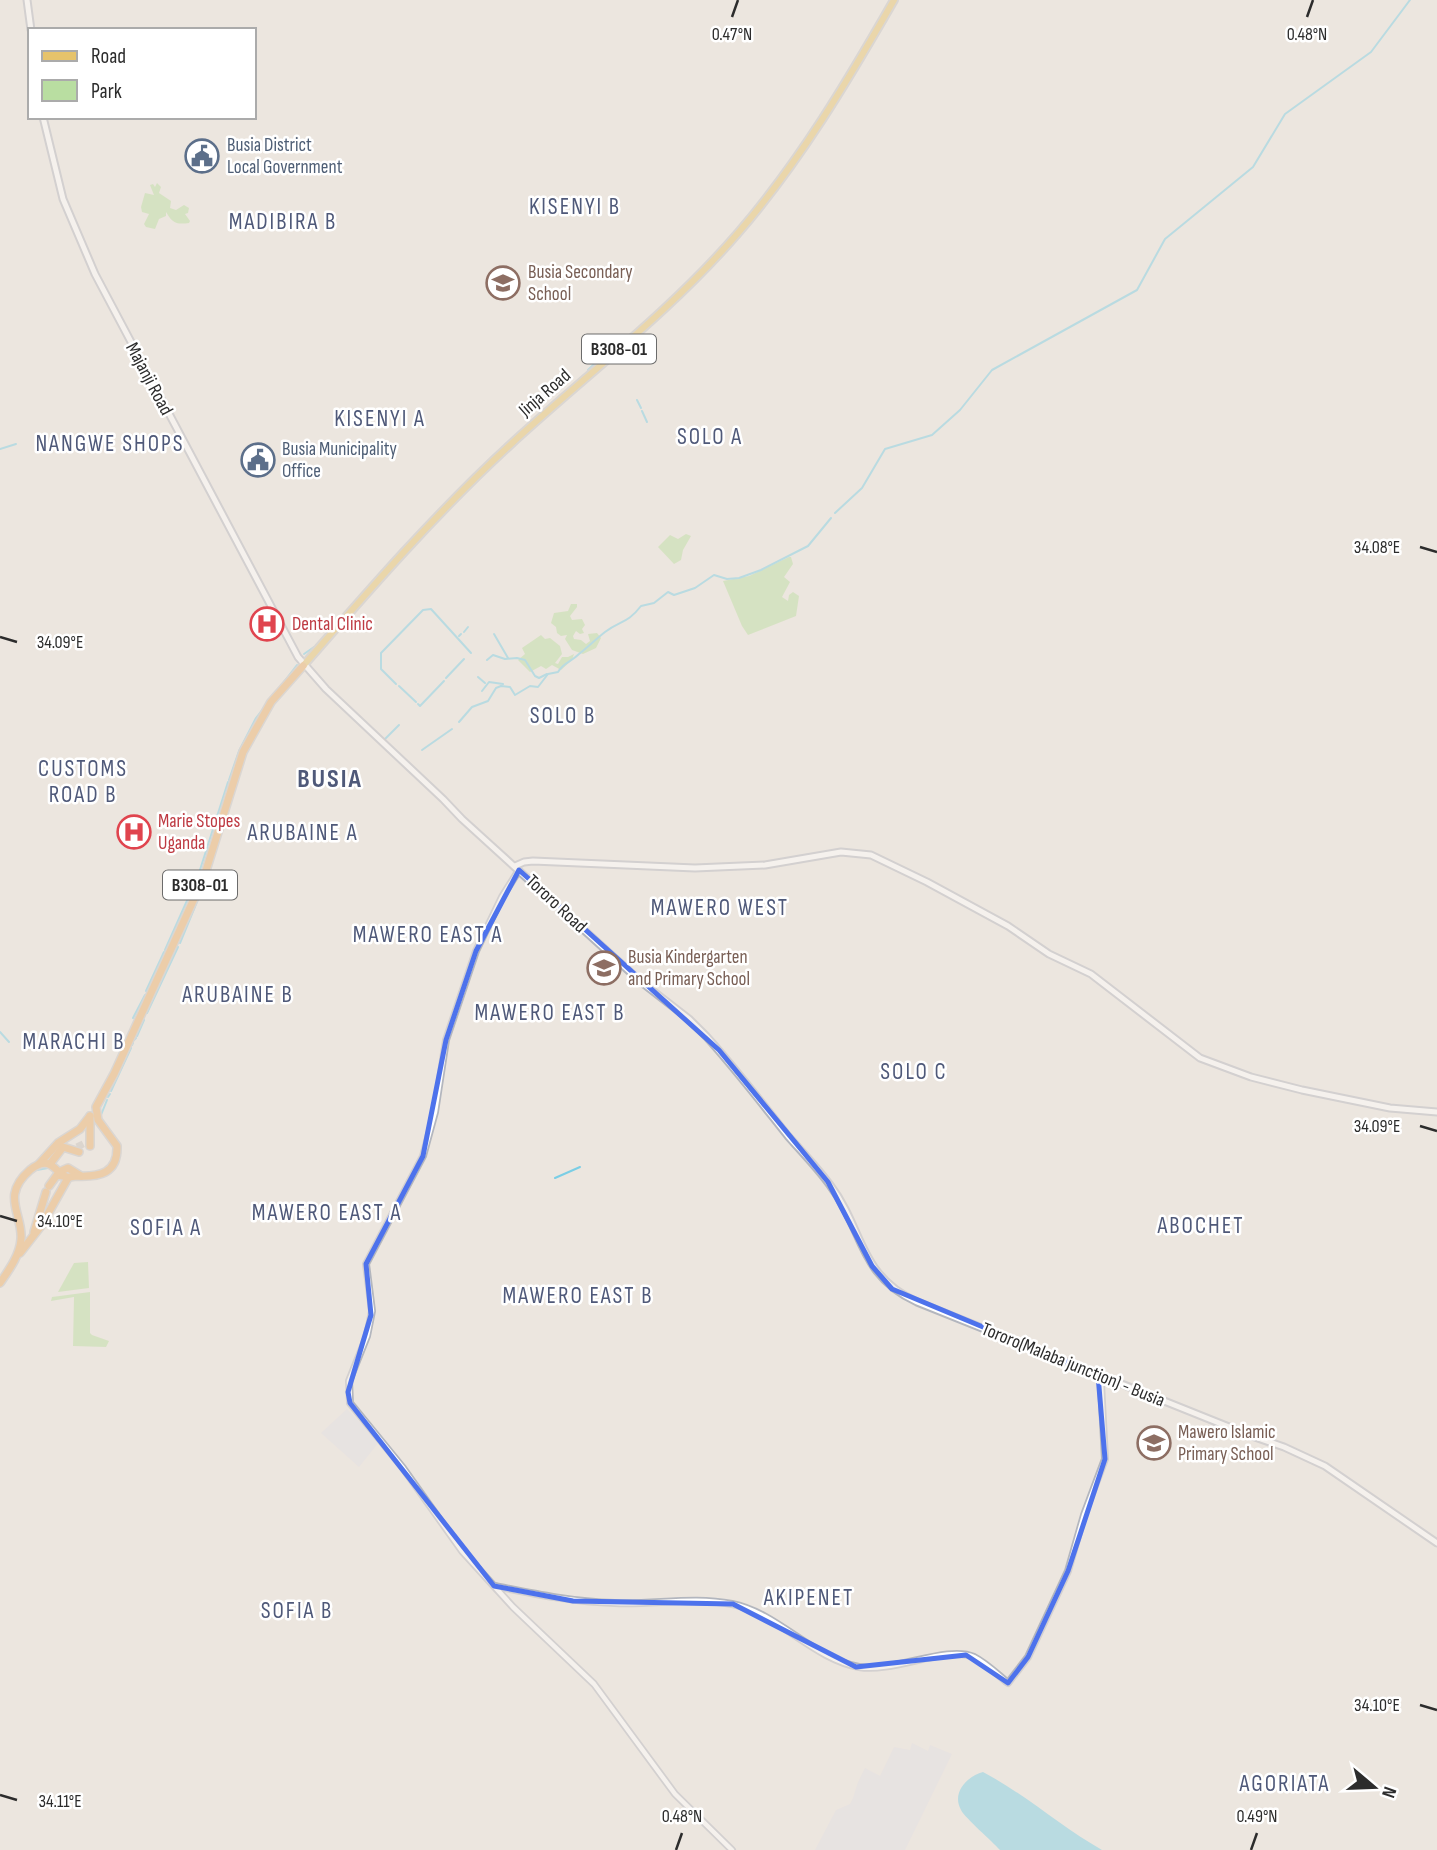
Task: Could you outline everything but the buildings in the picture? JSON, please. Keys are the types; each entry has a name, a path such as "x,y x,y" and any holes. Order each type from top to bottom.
{"highway":[{"name":"B308-01","path":"92,1111 114,1074 204,877 243,752 271,702 303,666"},
{"path":"89,1141 92,1111"},
{"path":"11,1265 21,1240 12,1204 15,1189 27,1172 38,1165 58,1143 76,1132 92,1111"},
{"path":"38,1165 50,1164 68,1174 94,1177 103,1174 110,1167 117,1156 117,1146 92,1111"},
{"path":"50,1164 60,1149 76,1149"},
{"path":"38,1226 47,1189 68,1174"},
{"path":"0,1283 33,1236 68,1174"},
{"path":"18,1225 38,1226"}],"main road":[{"path":"27,0 31,28"},
{"name":"Jinja Road","path":"303,666 409,547 498,457 681,294 738,233 803,151 856,68 894,0"},
{"name":"Majanji Road","path":"43,119 63,199 94,274 244,560 303,666"},
{"name":"Tororo Road","path":"303,666 461,819 640,981 706,1036 828,1182 848,1214 866,1256"},
{"path":"517,868 533,861 695,868 765,865 841,852 871,855 927,882 1008,926 1049,954 1091,974 1200,1058 1251,1077 1302,1090 1390,1108 1437,1112"},
{"name":"Tororo(Malaba junction) - Busia","path":"866,1256 884,1280 902,1295 1300,1454 1325,1466 1437,1543"}],"street":[{"path":"517,868 476,951 446,1040 435,1112 423,1156 367,1260 365,1271 372,1307 371,1318 365,1342 351,1375 348,1392 350,1403 403,1468 450,1535 513,1607 594,1684 670,1788 732,1850"},
{"path":"494,1586 573,1601 629,1604 702,1599 733,1604 759,1613 834,1658 856,1667 888,1667 949,1655 966,1655 979,1660 1008,1682 1028,1657 1068,1572 1084,1515 1105,1459 1101,1384 1098,1375"}],"highlighted area":[{"path":"519,870 719,1050 828,1182 872,1266 892,1289 1098,1375 1105,1459 1068,1571 1028,1657 1008,1683 966,1655 856,1667 733,1604 573,1601 494,1586 350,1403 348,1392 371,1315 366,1264 423,1156 446,1040 476,951"}],"shaded area":[{"path":"347,1409 379,1442 359,1467 321,1433"},
{"path":"912,1743 928,1751 930,1745 952,1754 905,1850 815,1850 836,1810 850,1804 865,1768 880,1776 894,1747 910,1750"}],"green space":[{"path":"157,183 161,187 159,193 171,201 170,208 176,210 184,205 189,208 185,214 189,223 174,222 166,212 166,216 159,219 155,229 146,227 144,224 149,214 142,212 141,207 145,193 154,195 150,185 155,187"},
{"path":"686,534 691,536 681,560 674,564 658,547 670,535 678,539"},
{"path":"789,557 793,564 784,577 790,582 782,597 788,601 793,592 799,596 796,616 748,635 723,581 749,576"},
{"path":"571,604 577,604 570,616 572,620 582,619 585,625 582,629 584,633 576,631 574,639 586,644 590,641 588,634 597,633 601,638 596,648 583,654 572,650 565,639 567,635 561,636 557,633 556,627 551,623 554,613 568,611"},
{"path":"541,635 560,646 562,654 555,663 558,664 562,657 574,654 572,660 561,670 552,665 546,669 541,666 530,672 518,660 525,654 522,648"},
{"path":"88,1262 89,1288 58,1292 74,1263"},
{"path":"90,1292 90,1333 109,1341 106,1347 73,1346 74,1297 51,1301 52,1297"}],"water":[{"path":"983,1772 1102,1850 1000,1850 968,1818 958,1803 960,1791 967,1781"}],"waterway":[{"path":"835,513 862,488 885,449 932,435 960,410 992,370 1137,290 1165,239 1253,167 1285,114 1371,52 1410,0"},
{"path":"588,370 619,340"},
{"path":"555,401 584,375"},
{"path":"637,400 641,408"},
{"path":"642,411 647,422"},
{"path":"512,439 521,431"},
{"path":"502,448 510,441"},
{"path":"0,449 16,444"},
{"path":"491,458 496,453"},
{"path":"466,482 490,460"},
{"path":"460,489 464,485"},
{"path":"459,722 472,707 488,701 496,688 510,687 515,695 530,686 538,687 548,674 558,672 641,606 654,603 668,592 674,595 695,588 714,575 727,579 739,578 761,570 808,546 831,518"},
{"path":"396,684 381,669 381,653 423,610 431,609 471,653"},
{"path":"464,632 468,627"},
{"path":"494,634 508,658"},
{"path":"316,645 323,639"},
{"path":"304,654 314,647"},
{"path":"487,660 493,655 505,659 517,658 525,660 535,676 539,678 547,674"},
{"path":"446,678 464,659"},
{"path":"229,780 239,751 256,718 297,665"},
{"path":"478,677 485,683"},
{"path":"418,704 420,706 444,681"},
{"path":"482,691 489,682 503,684"},
{"path":"399,686 416,702"},
{"path":"384,740 399,725"},
{"path":"422,750 452,729"},
{"path":"199,873 228,782"},
{"path":"180,943 210,870"},
{"path":"165,950 198,876"},
{"path":"147,1013 178,947"},
{"path":"146,991 164,952"},
{"path":"133,1018 145,995"},
{"path":"137,1036 144,1020"},
{"path":"0,1032 9,1042"},
{"path":"111,1091 131,1048"},
{"path":"101,1115 107,1100"},
{"path":"555,1178 580,1167"},
{"path":"37,1170 48,1168"}],"tunnel":[{"path":"77,1147 87,1142"}],"place":[{"name":"Busia District Local Government","path":"202,156"},
{"name":"Busia Secondary School","path":"503,283"},
{"name":"Busia Municipality Office","path":"258,460"},
{"name":"Dental Clinic","path":"267,624"},
{"name":"Marie Stopes Uganda","path":"134,832"},
{"name":"Busia Kindergarten and Primary School","path":"604,968"},
{"name":"Mawero Islamic Primary School","path":"1154,1443"}],"district":[{"name":"KISENYI B","path":"575,207"},
{"name":"MADIBIRA B","path":"283,222"},
{"name":"KISENYI A","path":"380,419"},
{"name":"SOLO A","path":"710,437"},
{"name":"NANGWE SHOPS","path":"110,444"},
{"name":"SOLO B","path":"563,716"},
{"name":"BUSIA","path":"330,779"},
{"name":"CUSTOMS ROAD B","path":"83,782"},
{"name":"ARUBAINE A","path":"303,833"},
{"name":"MAWERO WEST","path":"720,908"},
{"name":"MAWERO EAST A","path":"428,935"},
{"name":"ARUBAINE B","path":"238,995"},
{"name":"MAWERO EAST B","path":"550,1013"},
{"name":"MARACHI B","path":"74,1042"},
{"name":"SOLO C","path":"914,1072"},
{"name":"MAWERO EAST A","path":"327,1213"},
{"name":"ABOCHET","path":"1201,1226"},
{"name":"SOFIA A","path":"166,1228"},
{"name":"MAWERO EAST B","path":"578,1296"},
{"name":"AKIPENET","path":"809,1598"},
{"name":"SOFIA B","path":"297,1611"},
{"name":"AGORIATA","path":"1285,1784"}]}
